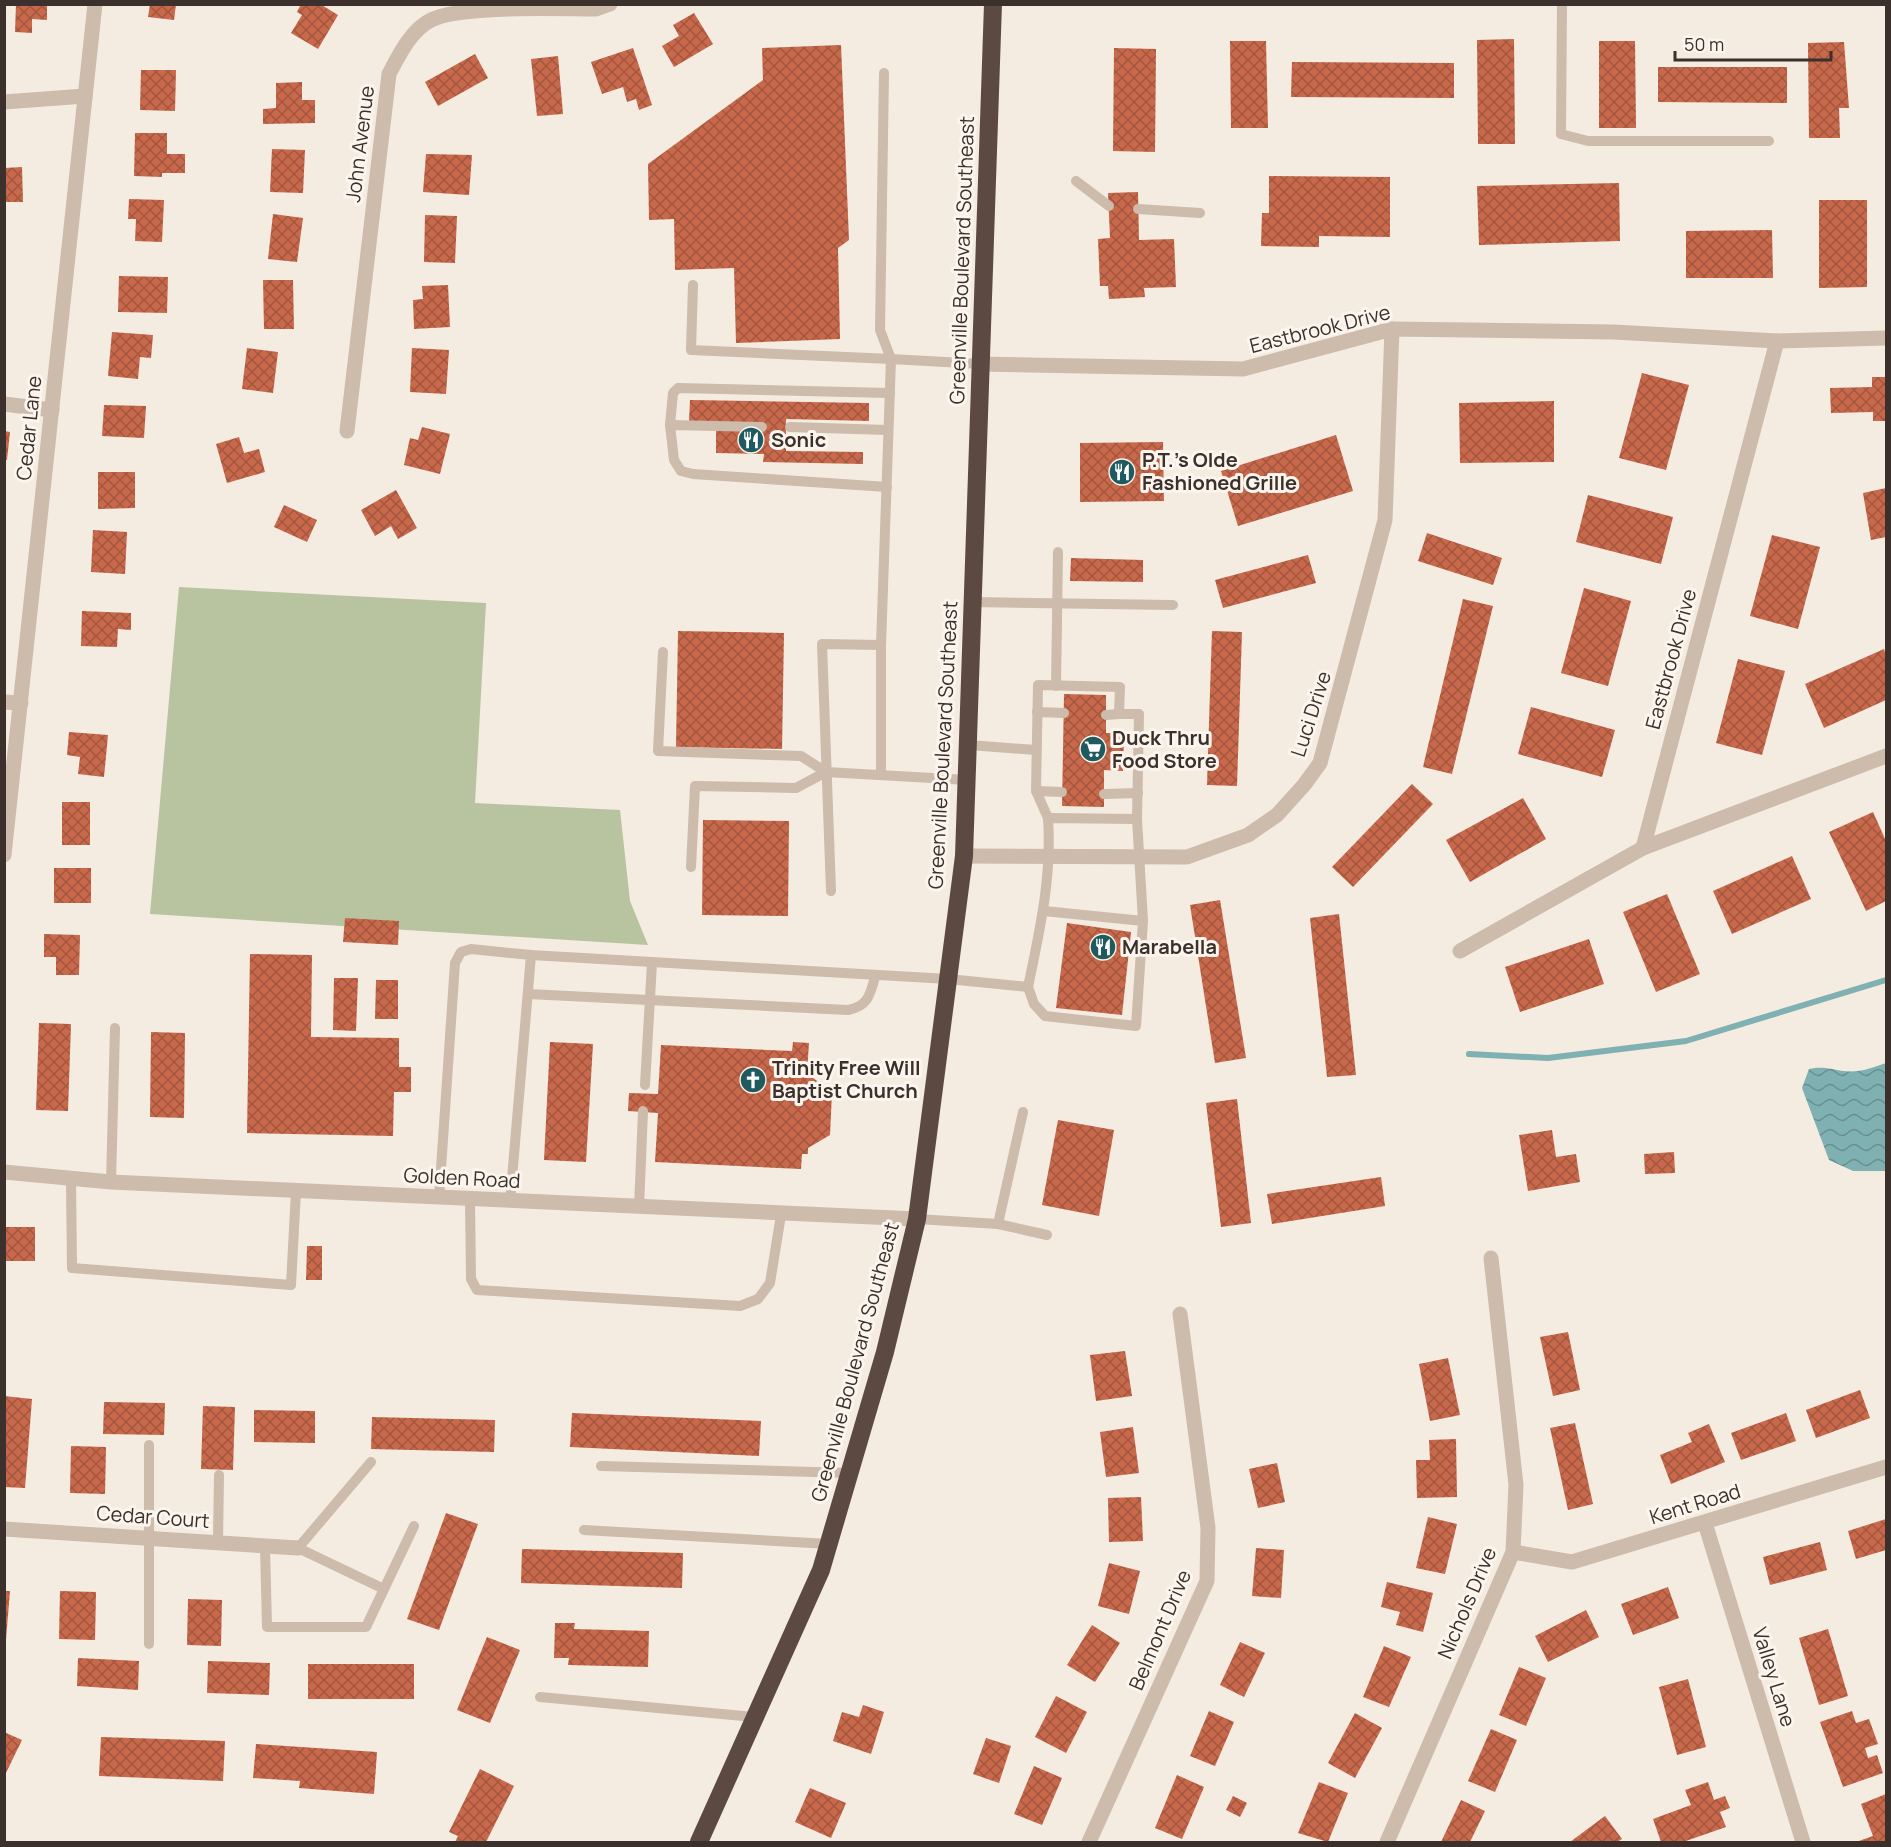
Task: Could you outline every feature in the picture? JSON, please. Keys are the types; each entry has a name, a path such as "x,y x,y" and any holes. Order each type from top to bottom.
{"highway":[{"name":"Greenville Boulevard Southeast","path":"699,1842 821,1570 885,1352 917,1219 964,856 993,4"}],"street":[{"name":"Cedar Lane","path":"4,855 95,4"},
{"name":"John Avenue","path":"347,431 389,74 405,45 430,20 470,12 596,9 610,4"},
{"path":"4,102 85,96"},
{"name":"Eastbrook Drive","path":"981,364 1243,369 1392,329 1614,332 1777,342 1887,338"},
{"name":"Luci Drive","path":"964,856 1187,857 1248,835 1277,815 1304,786 1320,763 1385,520 1392,329"},
{"name":"Eastbrook Drive","path":"1643,848 1777,342"},
{"path":"4,404 52,410"},
{"path":"4,702 21,703"},
{"path":"1460,951 1643,848 1887,756"},
{"name":"Golden Road","path":"4,1172 71,1180 781,1215 917,1219"},
{"name":"Nichols Drive","path":"1387,1842 1513,1552 1516,1485 1491,1258"},
{"name":"Belmont Drive","path":"1089,1842 1207,1581 1208,1528 1180,1314"},
{"name":"Kent Road","path":"1513,1552 1572,1562 1887,1467"},
{"name":"Valley Lane","path":"1705,1523 1803,1842"},
{"name":"Cedar Court","path":"4,1528 298,1548"}],"lane":[{"path":"1562,4 1561,134 1588,141 1769,141"},
{"path":"881,775 881,645 891,359 880,330 884,73"},
{"path":"1076,181 1109,206"},
{"path":"1138,209 1200,213"},
{"path":"693,285 691,350 981,364"},
{"path":"887,487 681,471 674,460 670,424 673,393 678,388 890,393"},
{"path":"670,424 762,427"},
{"path":"790,427 888,430"},
{"path":"1056,686 1058,552"},
{"path":"973,602 1173,605"},
{"path":"831,891 822,644 881,645"},
{"path":"663,652 658,752 801,756 826,772 967,780"},
{"path":"1106,715 1139,714 1137,819 1141,856 1143,921 1136,1026 1045,1016 1034,1004 1028,987 1044,911 1051,856 1048,818 1036,791 1038,685 1120,687 1119,714"},
{"path":"1037,712 1064,713"},
{"path":"969,745 1036,750"},
{"path":"691,867 695,786 796,788 826,772"},
{"path":"1036,791 1062,792"},
{"path":"1104,794 1138,793"},
{"path":"1048,818 1137,819"},
{"path":"1044,911 1143,921"},
{"path":"439,1198 455,963 461,952 471,949 652,963 875,977 948,979 1028,987"},
{"path":"510,1202 531,955"},
{"path":"645,1085 652,963"},
{"path":"528,994 848,1010 858,1008 867,1002 875,977"},
{"path":"111,1182 115,1028"},
{"path":"639,1208 643,1111"},
{"path":"998,1224 1023,1112"},
{"path":"71,1180 72,1268 291,1285 296,1191"},
{"path":"470,1200 471,1279 477,1290 740,1306 759,1299 770,1283 781,1215"},
{"path":"917,1219 998,1224 1047,1235"},
{"path":"149,1445 149,1644"},
{"path":"371,1462 298,1548 384,1589"},
{"path":"601,1466 849,1473"},
{"path":"218,1543 219,1475"},
{"path":"265,1546 267,1627 366,1627 414,1526"},
{"path":"584,1530 829,1544"},
{"path":"540,1697 754,1717"}],"green space":[{"path":"179,587 486,603 475,803 620,810 630,901 648,945 150,914"}],"water":[{"path":"1886,1063 1886,1171 1853,1171 1829,1160 1802,1088 1809,1069 1854,1071"}],"building":[{"path":"16,4 47,4 47,20 32,19 32,33 15,32"},
{"path":"150,4 176,4 174,20 148,17"},
{"path":"301,4 320,4 338,15 318,49 291,33 302,15 297,12"},
{"path":"694,13 713,44 674,67 662,46 679,36 673,25"},
{"path":"1514,39 1515,144 1478,144 1477,40"},
{"path":"1230,41 1266,41 1268,128 1231,128"},
{"path":"1599,41 1635,41 1636,128 1599,128"},
{"path":"1844,42 1849,108 1839,108 1840,138 1809,138 1808,43"},
{"path":"841,45 849,240 838,248 840,339 736,343 734,268 675,270 674,219 649,220 648,164 763,80 762,48"},
{"path":"633,48 652,105 639,110 636,99 627,102 623,87 602,94 591,62"},
{"path":"1114,48 1156,49 1155,152 1113,151"},
{"path":"475,54 488,78 438,106 425,82"},
{"path":"558,56 563,114 537,116 531,59"},
{"path":"1292,62 1454,63 1454,98 1291,97"},
{"path":"1658,67 1787,67 1787,103 1658,102"},
{"path":"141,70 176,70 175,111 140,110"},
{"path":"302,82 302,100 315,100 315,123 263,124 263,109 276,108 276,83"},
{"path":"135,133 167,133 167,154 185,154 185,173 162,173 162,177 134,176"},
{"path":"272,149 305,150 303,193 270,192"},
{"path":"426,154 472,155 469,195 423,192"},
{"path":"22,167 23,202 4,202 4,168"},
{"path":"1269,176 1390,177 1390,237 1319,236 1319,247 1261,246 1262,213 1269,213"},
{"path":"1619,183 1620,241 1479,245 1477,186"},
{"path":"1138,192 1139,240 1174,239 1176,287 1144,288 1145,297 1109,299 1108,286 1100,286 1098,239 1110,238 1108,193"},
{"path":"129,199 164,200 162,242 135,241 136,219 128,219"},
{"path":"1819,200 1867,200 1867,287 1819,288"},
{"path":"273,214 303,218 297,262 268,259"},
{"path":"425,215 457,216 455,263 424,262"},
{"path":"1772,230 1773,278 1686,278 1686,231"},
{"path":"119,276 168,277 167,313 118,312"},
{"path":"263,280 293,280 294,329 264,329"},
{"path":"448,285 450,327 414,329 413,300 423,299 422,286"},
{"path":"112,332 153,335 151,358 140,357 138,379 108,376"},
{"path":"247,348 278,352 273,393 242,389"},
{"path":"412,348 449,350 446,394 410,392"},
{"path":"1642,373 1689,385 1666,470 1619,458"},
{"path":"1872,377 1886,377 1886,421 1873,421 1873,412 1831,413 1830,388 1872,387"},
{"name":"Sonic","path":"690,400 869,403 869,421 786,419 786,451 863,452 863,464 763,462 764,454 716,453 716,428 689,421"},
{"path":"1554,401 1554,462 1460,463 1459,403"},
{"path":"104,405 146,406 144,438 102,436"},
{"path":"422,427 450,434 440,474 404,465 410,438 418,440"},
{"path":"4,431 10,432 7,460 4,460"},
{"path":"1336,435 1353,491 1238,526 1221,471"},
{"path":"239,437 244,453 259,449 265,472 227,483 216,444"},
{"name":"P.T.’s Olde Fashioned Grille","path":"1163,442 1164,501 1080,502 1080,443"},
{"path":"98,472 135,472 135,508 98,509"},
{"path":"1886,488 1886,537 1871,540 1863,493"},
{"path":"396,490 417,528 398,539 391,526 375,536 361,510"},
{"path":"1588,495 1673,517 1661,564 1576,542"},
{"path":"284,505 317,520 307,542 274,527"},
{"path":"93,530 127,532 125,574 91,572"},
{"path":"1427,533 1502,558 1493,585 1418,561"},
{"path":"1772,535 1820,547 1798,629 1750,616"},
{"path":"1308,555 1316,583 1223,608 1215,580"},
{"path":"1071,558 1143,560 1143,582 1070,581"},
{"path":"1584,588 1631,601 1608,686 1561,673"},
{"path":"1463,599 1493,606 1452,774 1423,767"},
{"path":"82,611 131,613 131,630 118,629 117,647 81,646"},
{"path":"678,631 784,633 782,749 676,747"},
{"path":"1212,631 1242,632 1237,786 1207,785"},
{"path":"1884,649 1886,700 1824,728 1805,684"},
{"path":"1738,659 1785,671 1762,755 1716,743"},
{"path":"1064,694 1106,695 1106,733 1124,733 1123,771 1104,770 1104,807 1062,806"},
{"path":"1531,707 1615,730 1602,777 1518,754"},
{"path":"69,732 108,735 104,777 78,774 80,757 67,755"},
{"path":"1412,784 1433,804 1353,887 1332,867"},
{"path":"1523,798 1546,839 1470,882 1446,840"},
{"path":"62,802 90,802 90,845 62,845"},
{"path":"1873,812 1886,841 1886,901 1866,911 1829,832"},
{"path":"703,820 789,821 788,916 702,915"},
{"path":"1792,856 1811,899 1732,934 1713,891"},
{"path":"54,868 91,868 91,903 54,903"},
{"path":"1667,894 1700,974 1656,992 1623,912"},
{"path":"1220,900 1246,1058 1215,1063 1190,905"},
{"path":"1339,914 1356,1075 1327,1077 1310,918"},
{"path":"345,918 399,921 398,945 343,942"},
{"path":"1067,923 1131,932 1122,1015 1056,1008"},
{"path":"44,934 80,935 79,975 56,975 56,957 44,957"},
{"path":"1589,939 1604,984 1520,1012 1505,967"},
{"path":"250,954 312,955 311,1037 399,1038 399,1067 411,1067 411,1092 394,1092 393,1136 247,1133"},
{"path":"334,978 358,978 356,1031 333,1030"},
{"path":"376,980 398,980 398,1019 375,1019"},
{"path":"39,1023 71,1024 68,1111 36,1110"},
{"path":"151,1032 185,1033 184,1118 150,1117"},
{"path":"550,1042 593,1044 586,1162 544,1160"},
{"path":"793,1042 809,1043 807,1073 832,1093 830,1135 808,1148 808,1154 802,1154 801,1169 655,1162 658,1113 628,1111 629,1093 658,1094 661,1045 792,1051"},
{"path":"1237,1099 1251,1223 1221,1227 1206,1103"},
{"path":"1058,1120 1114,1130 1099,1216 1042,1205"},
{"path":"1552,1130 1556,1157 1576,1154 1580,1182 1528,1191 1519,1135"},
{"path":"1674,1152 1675,1173 1645,1174 1644,1154"},
{"path":"1381,1177 1385,1206 1272,1224 1267,1194"},
{"path":"4,1227 35,1227 35,1261 4,1261"},
{"path":"307,1246 322,1246 322,1280 306,1280"},
{"path":"1568,1332 1580,1390 1553,1396 1540,1337"},
{"path":"1125,1351 1132,1396 1096,1401 1090,1355"},
{"path":"1448,1358 1460,1415 1430,1421 1419,1364"},
{"path":"1860,1390 1870,1418 1816,1438 1806,1410"},
{"path":"4,1396 32,1399 25,1488 4,1487"},
{"path":"104,1402 165,1403 164,1435 103,1434"},
{"path":"203,1406 235,1407 233,1470 201,1469"},
{"path":"254,1410 315,1411 315,1443 254,1442"},
{"path":"572,1413 761,1421 759,1456 570,1447"},
{"path":"1786,1413 1796,1441 1741,1460 1731,1433"},
{"path":"372,1417 495,1420 494,1452 371,1449"},
{"path":"1575,1423 1593,1504 1568,1510 1550,1428"},
{"path":"1709,1424 1725,1462 1671,1484 1660,1455 1692,1442 1688,1433"},
{"path":"1133,1427 1139,1473 1106,1477 1100,1432"},
{"path":"1456,1439 1457,1497 1417,1498 1416,1460 1430,1460 1429,1440"},
{"path":"71,1446 106,1447 105,1494 70,1493"},
{"path":"1277,1463 1285,1502 1258,1508 1249,1469"},
{"path":"1141,1497 1143,1541 1109,1542 1108,1498"},
{"path":"446,1513 478,1524 439,1630 407,1619"},
{"path":"1428,1517 1457,1524 1445,1574 1416,1568"},
{"path":"1886,1519 1886,1550 1856,1559 1848,1531"},
{"path":"1820,1542 1827,1570 1770,1585 1763,1557"},
{"path":"1256,1548 1284,1550 1281,1598 1252,1596"},
{"path":"522,1549 683,1553 682,1588 521,1583"},
{"path":"1109,1563 1140,1571 1129,1614 1098,1606"},
{"path":"1387,1582 1433,1593 1423,1632 1396,1625 1400,1612 1381,1607"},
{"path":"1668,1587 1679,1618 1633,1635 1621,1604"},
{"path":"4,1591 10,1591 6,1640 4,1640"},
{"path":"60,1591 96,1592 95,1640 59,1639"},
{"path":"188,1599 222,1600 221,1646 187,1645"},
{"path":"1586,1610 1599,1637 1548,1662 1535,1636"},
{"path":"555,1623 575,1623 574,1629 649,1631 648,1667 568,1665 569,1658 554,1658"},
{"path":"1092,1625 1120,1643 1095,1682 1067,1665"},
{"path":"1828,1629 1848,1696 1819,1705 1799,1638"},
{"path":"487,1637 520,1650 490,1723 457,1710"},
{"path":"1240,1642 1265,1653 1244,1697 1220,1685"},
{"path":"1384,1646 1411,1657 1389,1707 1363,1697"},
{"path":"78,1658 139,1661 138,1690 77,1686"},
{"path":"208,1661 270,1663 269,1695 207,1693"},
{"path":"308,1664 414,1664 414,1699 308,1699"},
{"path":"1519,1667 1546,1678 1526,1726 1499,1715"},
{"path":"1688,1679 1706,1747 1677,1755 1659,1687"},
{"path":"1056,1696 1087,1712 1066,1753 1035,1737"},
{"path":"863,1705 884,1712 871,1754 833,1741 842,1712 859,1717"},
{"path":"1209,1711 1234,1722 1215,1766 1190,1756"},
{"path":"1852,1711 1856,1723 1869,1719 1878,1744 1865,1748 1868,1758 1877,1755 1883,1773 1843,1787 1820,1722"},
{"path":"1355,1713 1382,1728 1355,1778 1328,1763"},
{"path":"1491,1729 1517,1740 1495,1792 1468,1781"},
{"path":"4,1732 22,1740 4,1777"},
{"path":"101,1737 225,1741 223,1781 99,1776"},
{"path":"986,1738 1011,1746 999,1783 973,1774"},
{"path":"256,1744 377,1752 374,1794 299,1788 300,1781 253,1778"},
{"path":"1034,1766 1062,1778 1042,1825 1014,1814"},
{"path":"480,1769 514,1786 486,1842 455,1842 458,1836 449,1832"},
{"path":"1177,1775 1204,1787 1182,1839 1155,1828"},
{"path":"1319,1782 1348,1793 1328,1842 1298,1833"},
{"path":"1708,1782 1714,1800 1725,1796 1730,1808 1720,1812 1726,1827 1683,1842 1661,1842 1653,1819 1691,1805 1685,1790"},
{"path":"810,1788 846,1803 831,1838 795,1822"},
{"path":"1886,1794 1886,1842 1856,1842 1873,1836 1861,1804"},
{"path":"1233,1796 1247,1803 1240,1817 1226,1810"},
{"path":"1461,1800 1485,1811 1470,1842 1441,1842"},
{"path":"1605,1816 1622,1839 1617,1842 1570,1842"}],"waterway":[{"path":"1469,1054 1548,1058 1686,1041 1886,980"}],"place":[{"name":"Sonic","path":"751,440"},
{"name":"P.T.’s Olde Fashioned Grille","path":"1122,472"},
{"name":"Duck Thru Food Store","path":"1093,749"},
{"name":"Marabella","path":"1103,947"},
{"name":"Trinity Free Will Baptist Church","path":"753,1080"}]}
